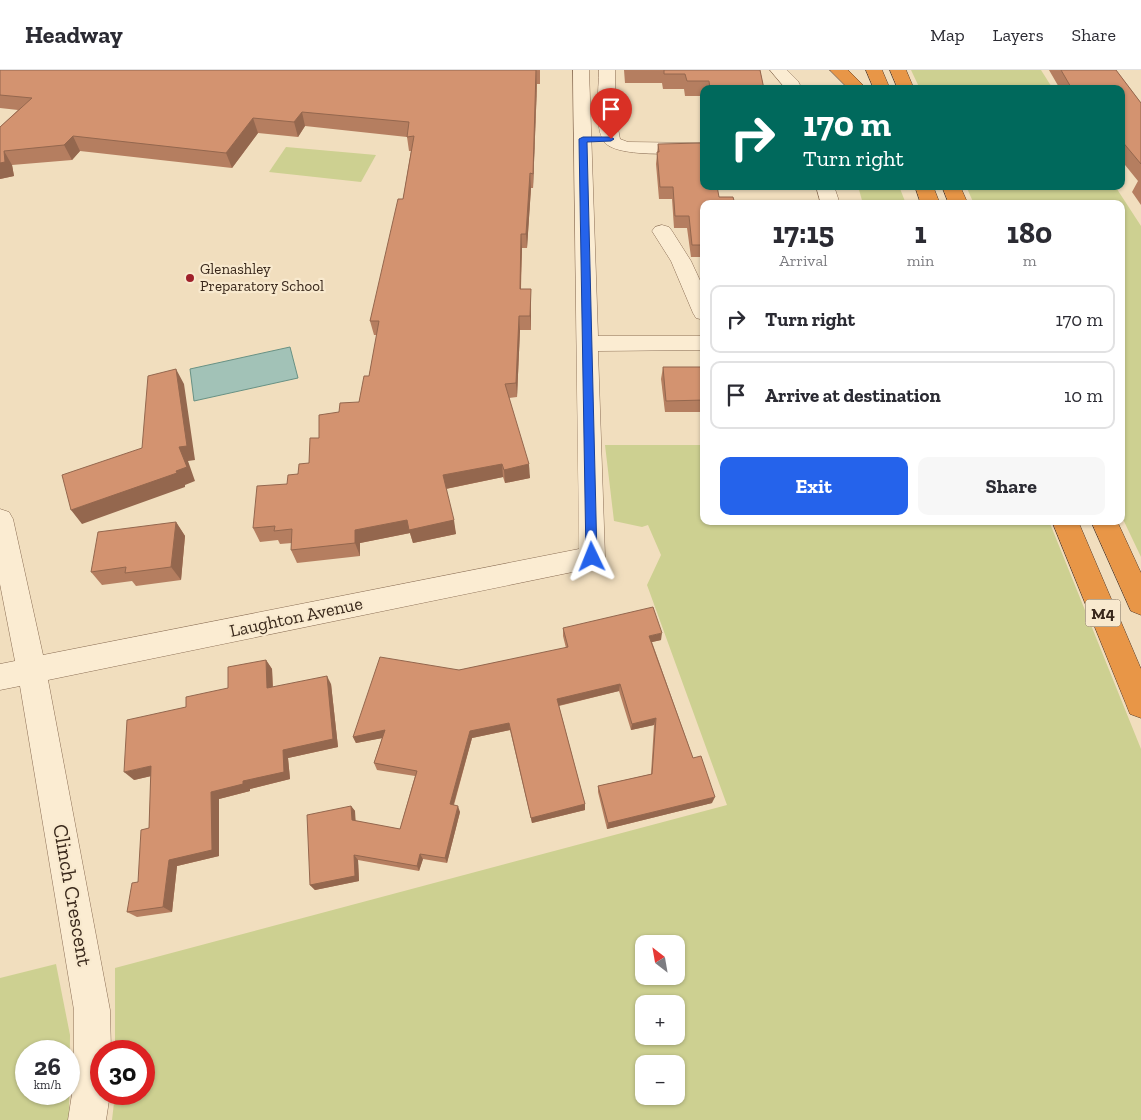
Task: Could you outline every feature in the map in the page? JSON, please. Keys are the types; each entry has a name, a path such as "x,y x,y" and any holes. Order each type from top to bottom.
{"highway":[{"path":"838,70 855,85"},
{"path":"845,70 857,85"},
{"path":"874,70 880,85"},
{"path":"898,70 904,85"},
{"name":"M4","path":"1067,525 1141,704"},
{"name":"M4","path":"1106,525 1141,603"}],"street":[{"path":"582,70 586,344 700,343"},
{"path":"607,70 607,109 611,139 614,143 626,147 700,148"},
{"path":"778,70 792,85"},
{"path":"583,139 611,139"},
{"path":"662,231 681,261 700,304"},
{"name":"Laughton Avenue","path":"0,678 592,557 586,344"},
{"name":"Clinch Crescent","path":"0,519 32,671 92,1010 93,1081 87,1120"}],"green space":[{"path":"911,70 1041,70 1050,85 918,85"},
{"path":"286,147 376,155 361,182 269,172"},
{"path":"859,190 901,190 904,200 862,200"},
{"path":"968,190 1118,190 1124,200 972,200"},
{"path":"1125,201 1141,226 1141,557 1125,523"},
{"path":"605,445 700,445 700,525 1051,525 1141,749 1141,1120 112,1120 114,1105 155,1105 155,1040 115,1040 115,968 727,805 647,585 661,555 648,525 642,527 614,521"},
{"path":"56,964 70,1040 15,1040 15,1105 69,1105 69,1120 0,1120 0,978"}],"water":[{"path":"290,347 298,378 194,401 190,369"}],"building":[{"path":"0,70 536,70 533,174 530,173 526,234 521,234 520,289 531,289 530,316 519,316 516,383 505,384 529,464 504,470 502,464 443,475 454,520 409,530 407,520 355,530 355,543 291,550 292,529 274,531 275,526 253,528 257,486 287,484 288,475 298,474 299,464 309,463 310,438 319,438 319,415 339,412 340,403 359,402 364,376 369,376 379,321 370,321 398,199 403,199 414,136 407,137 409,122 302,112 294,122 253,118 226,153 73,136 64,145 4,151 5,162 0,163 0,127 32,98 0,95"},
{"path":"664,70 760,70 763,85 710,85 709,81 687,81 685,74 664,74"},
{"path":"1061,70 1116,70 1141,103 1141,164 1125,145 1125,85 1070,85"},
{"path":"700,143 700,190 718,190 719,197 733,197 734,200 700,200 700,245 692,245 689,216 675,216 673,187 660,187 658,144"},
{"path":"663,367 700,367 700,400 666,401"},
{"path":"176,369 187,446 179,447 187,467 176,471 177,473 71,510 62,475 142,448 148,376"},
{"path":"176,522 171,567 125,573 126,567 91,572 98,532"},
{"path":"653,607 662,633 649,636 693,758 701,756 715,797 608,823 598,786 652,774 656,718 632,724 620,684 557,699 585,804 531,818 509,723 470,731 450,804 458,806 445,858 420,854 417,866 354,855 355,876 310,885 307,815 351,806 352,820 400,829 417,771 374,763 385,730 353,737 380,657 459,670 568,647 563,628"},
{"path":"266,660 267,688 327,676 333,739 283,750 284,772 243,781 243,784 211,792 212,850 169,860 163,907 127,912 132,883 138,882 141,830 149,828 151,766 124,772 127,720 186,707 186,697 228,688 228,667"}],"place":[{"name":"Glenashley Preparatory School","path":"190,278"}],"route":[{"path":"592,557 583,139 611,139"}]}
